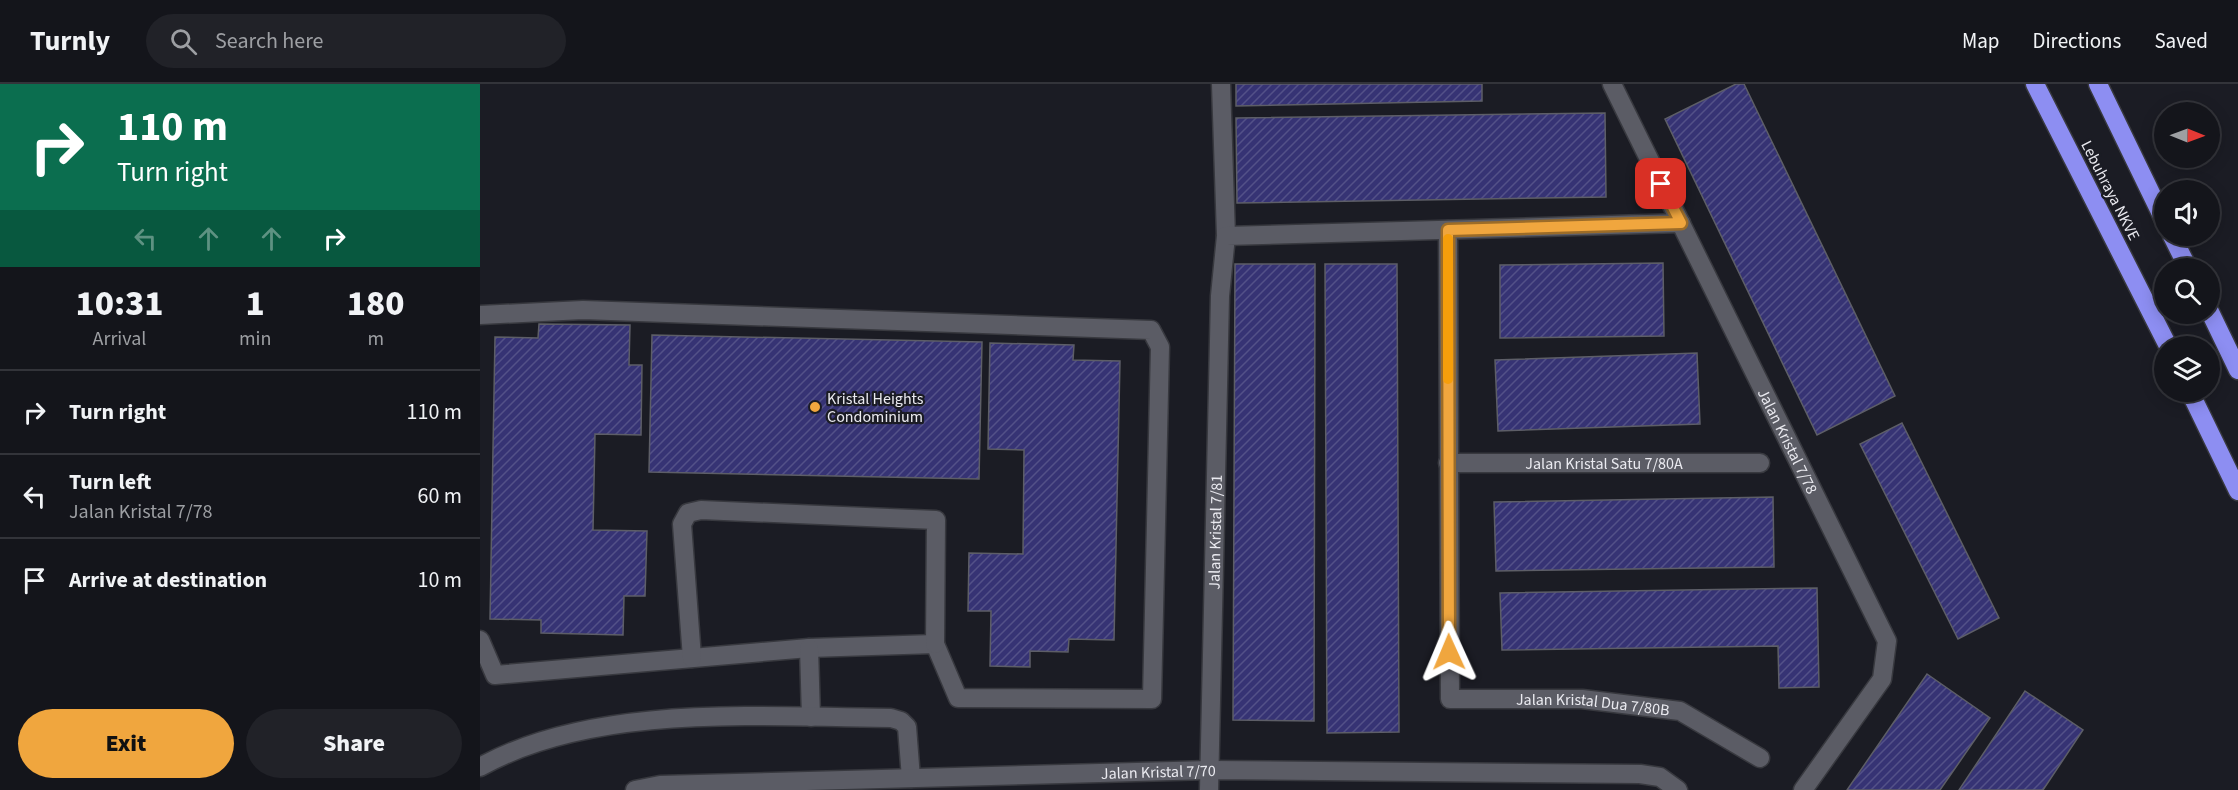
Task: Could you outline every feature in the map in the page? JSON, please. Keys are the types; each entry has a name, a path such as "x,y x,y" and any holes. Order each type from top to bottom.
{"highway":[{"name":"Lebuhraya NKVE","path":"2035,84 2163,336"},
{"path":"2098,84 2154,199"},
{"path":"2216,324 2238,370"},
{"path":"2195,402 2238,491"}],"street":[{"name":"Jalan Kristal 7/81","path":"1209,790 1220,296 1226,236 1221,84"},
{"name":"Jalan Kristal 7/78","path":"1612,84 1887,641 1882,679 1803,790"},
{"path":"1226,236 1681,223"},
{"path":"1448,230 1448,463"},
{"path":"480,315 583,310 1151,330 1160,347 1152,699 958,698 936,644 936,520 701,510 688,513 682,524 692,658"},
{"name":"Jalan Kristal Satu 7/80A","path":"1448,463 1761,463"},
{"name":"Jalan Kristal Dua 7/80B","path":"1448,463 1450,699 1582,699 1680,711 1760,758"},
{"path":"480,640 495,675 809,648 936,644"},
{"path":"809,648 811,717"},
{"path":"480,767 511,750 597,728 699,717 891,718 901,721 907,727 911,778"},
{"name":"Jalan Kristal 7/70","path":"635,790 660,784 1210,770 1640,774 1660,777 1678,790"}],"building":[{"path":"1236,84 1482,84 1482,101 1236,106"},
{"path":"1736,84 1744,84 1895,396 1817,435 1665,119"},
{"path":"1605,113 1606,197 1237,203 1236,118"},
{"path":"1663,263 1664,336 1500,338 1500,265"},
{"path":"1235,264 1315,264 1314,721 1233,720"},
{"path":"1325,264 1397,264 1399,732 1327,733"},
{"path":"539,324 630,325 629,365 642,365 641,435 595,434 593,530 647,531 645,596 624,596 623,635 541,633 541,620 490,619 495,337 538,338"},
{"name":"Kristal Heights Condominium","path":"652,335 982,342 979,479 649,472"},
{"path":"990,343 1074,345 1073,360 1120,361 1114,640 1069,639 1068,652 1030,651 1030,667 990,666 991,611 968,611 969,553 1023,554 1024,450 988,449"},
{"path":"1697,353 1700,424 1498,431 1495,360"},
{"path":"1902,423 1999,618 1958,639 1860,444"},
{"path":"1773,497 1774,567 1496,571 1494,502"},
{"path":"1817,588 1819,687 1779,688 1778,646 1502,650 1500,593"},
{"path":"1927,674 1990,718 1940,790 1847,790"},
{"path":"2025,691 2083,730 2043,790 1959,790"}],"slow traffic":[{"path":"1448,239 1448,379"}],"place":[{"name":"Kristal Heights Condominium","path":"815,407"}],"route":[{"path":"1449,652 1448,230 1681,223 1661,184"}]}
